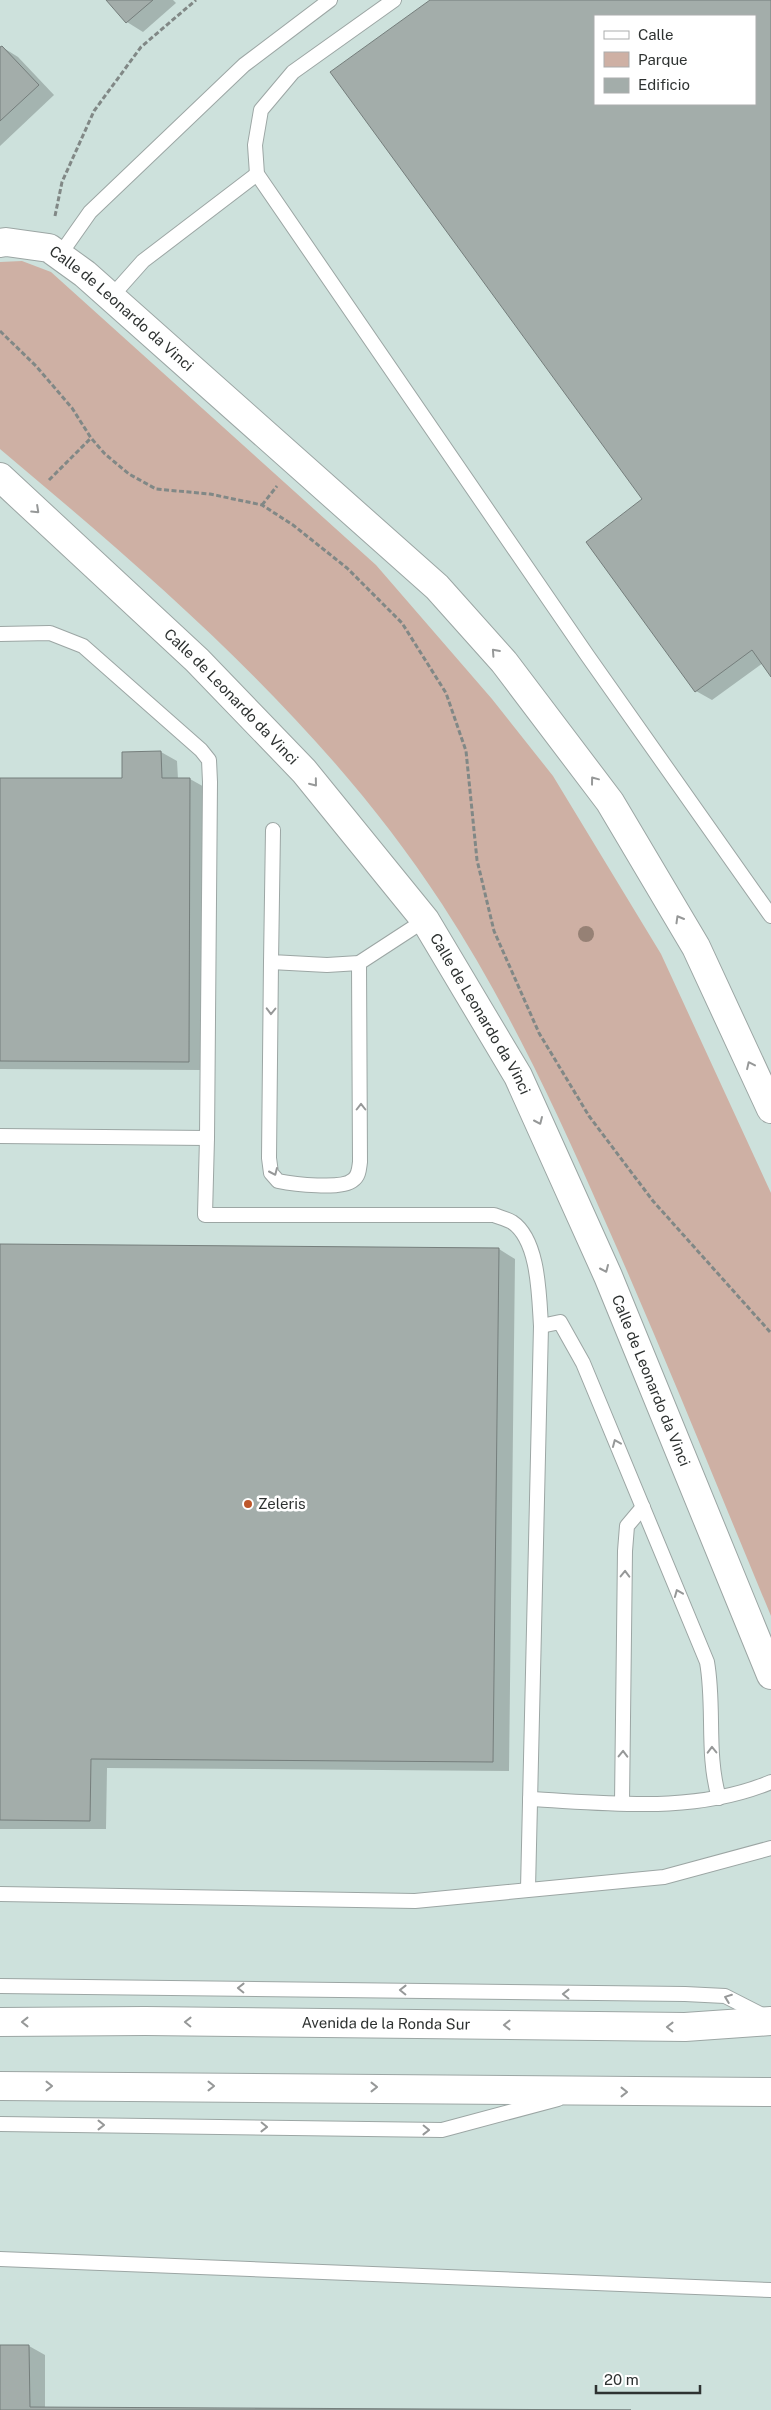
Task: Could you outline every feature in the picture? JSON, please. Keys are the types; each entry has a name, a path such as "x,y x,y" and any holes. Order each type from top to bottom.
{"street":[{"name":"Calle de Leonardo da Vinci","path":"0,243 6,242 54,252 85,274 437,587 504,662 610,802 696,947 771,1109"},
{"name":"Calle de Leonardo da Vinci","path":"0,477 197,660 290,757 425,920 518,1076 608,1276 771,1674"},
{"name":"Avenida de la Ronda Sur","path":"0,2022 164,2021 685,2027 771,2021"},
{"path":"0,2086 771,2092"}],"lane":[{"path":"54,252 90,212 244,65 330,0"},
{"path":"394,0 293,72 261,110 255,145 257,174 587,655 771,916"},
{"path":"111,297 143,261 257,174"},
{"path":"0,634 50,633 83,646 201,750 209,760 205,1215 494,1215 513,1222 526,1238 536,1270 541,1326 528,1889"},
{"path":"273,830 269,1158 271,1173 278,1181 292,1184 345,1185 354,1180 358,1173 360,1162 360,963"},
{"path":"271,962 360,963 425,920"},
{"path":"0,1136 207,1138"},
{"path":"541,1326 560,1322 583,1363 707,1662 711,1686 713,1776 719,1798"},
{"path":"622,1803 625,1551 627,1526 643,1507"},
{"path":"530,1799 688,1804 719,1798 771,1782"},
{"path":"0,1894 415,1902 528,1889 664,1877 771,1848"},
{"path":"0,1986 684,1994 725,1996 771,2021"},
{"path":"0,2124 442,2130 585,2092"},
{"path":"0,2259 771,2290"}],"path":[{"path":"54,252 62,182 94,112 141,47 196,0"},
{"path":"0,331 36,366 72,408 91,438 105,454 129,474 156,488 210,494 262,505 293,525 347,568 402,623 446,693 466,750 477,860 494,931 539,1033 589,1116 653,1201 771,1333"},
{"path":"28,502 91,438"}],"shaded area":[{"path":"0,0 771,0 771,2410 0,2410"}],"green space":[{"path":"22,261 51,272 376,565 492,699 553,776 661,954 771,1193 771,1616 648,1319 568,1139 509,1019 466,942 442,904 396,839 347,777 294,718 238,661 121,552 0,449 0,262"}],"building":[{"path":"106,0 153,0 126,23"},
{"path":"430,0 771,0 771,677 752,650 695,692 586,542 642,499 330,72"},
{"path":"2,46 39,85 0,121 0,47"},
{"path":"161,751 162,778 190,778 189,1062 0,1061 0,778 122,778 122,752"},
{"name":"Zeleris","path":"0,1244 499,1248 493,1762 91,1759 90,1821 0,1820"},
{"path":"0,2345 29,2345 30,2407 631,2410 0,2410"}],"place":[{"name":"Zeleris","path":"248,1504"}]}
